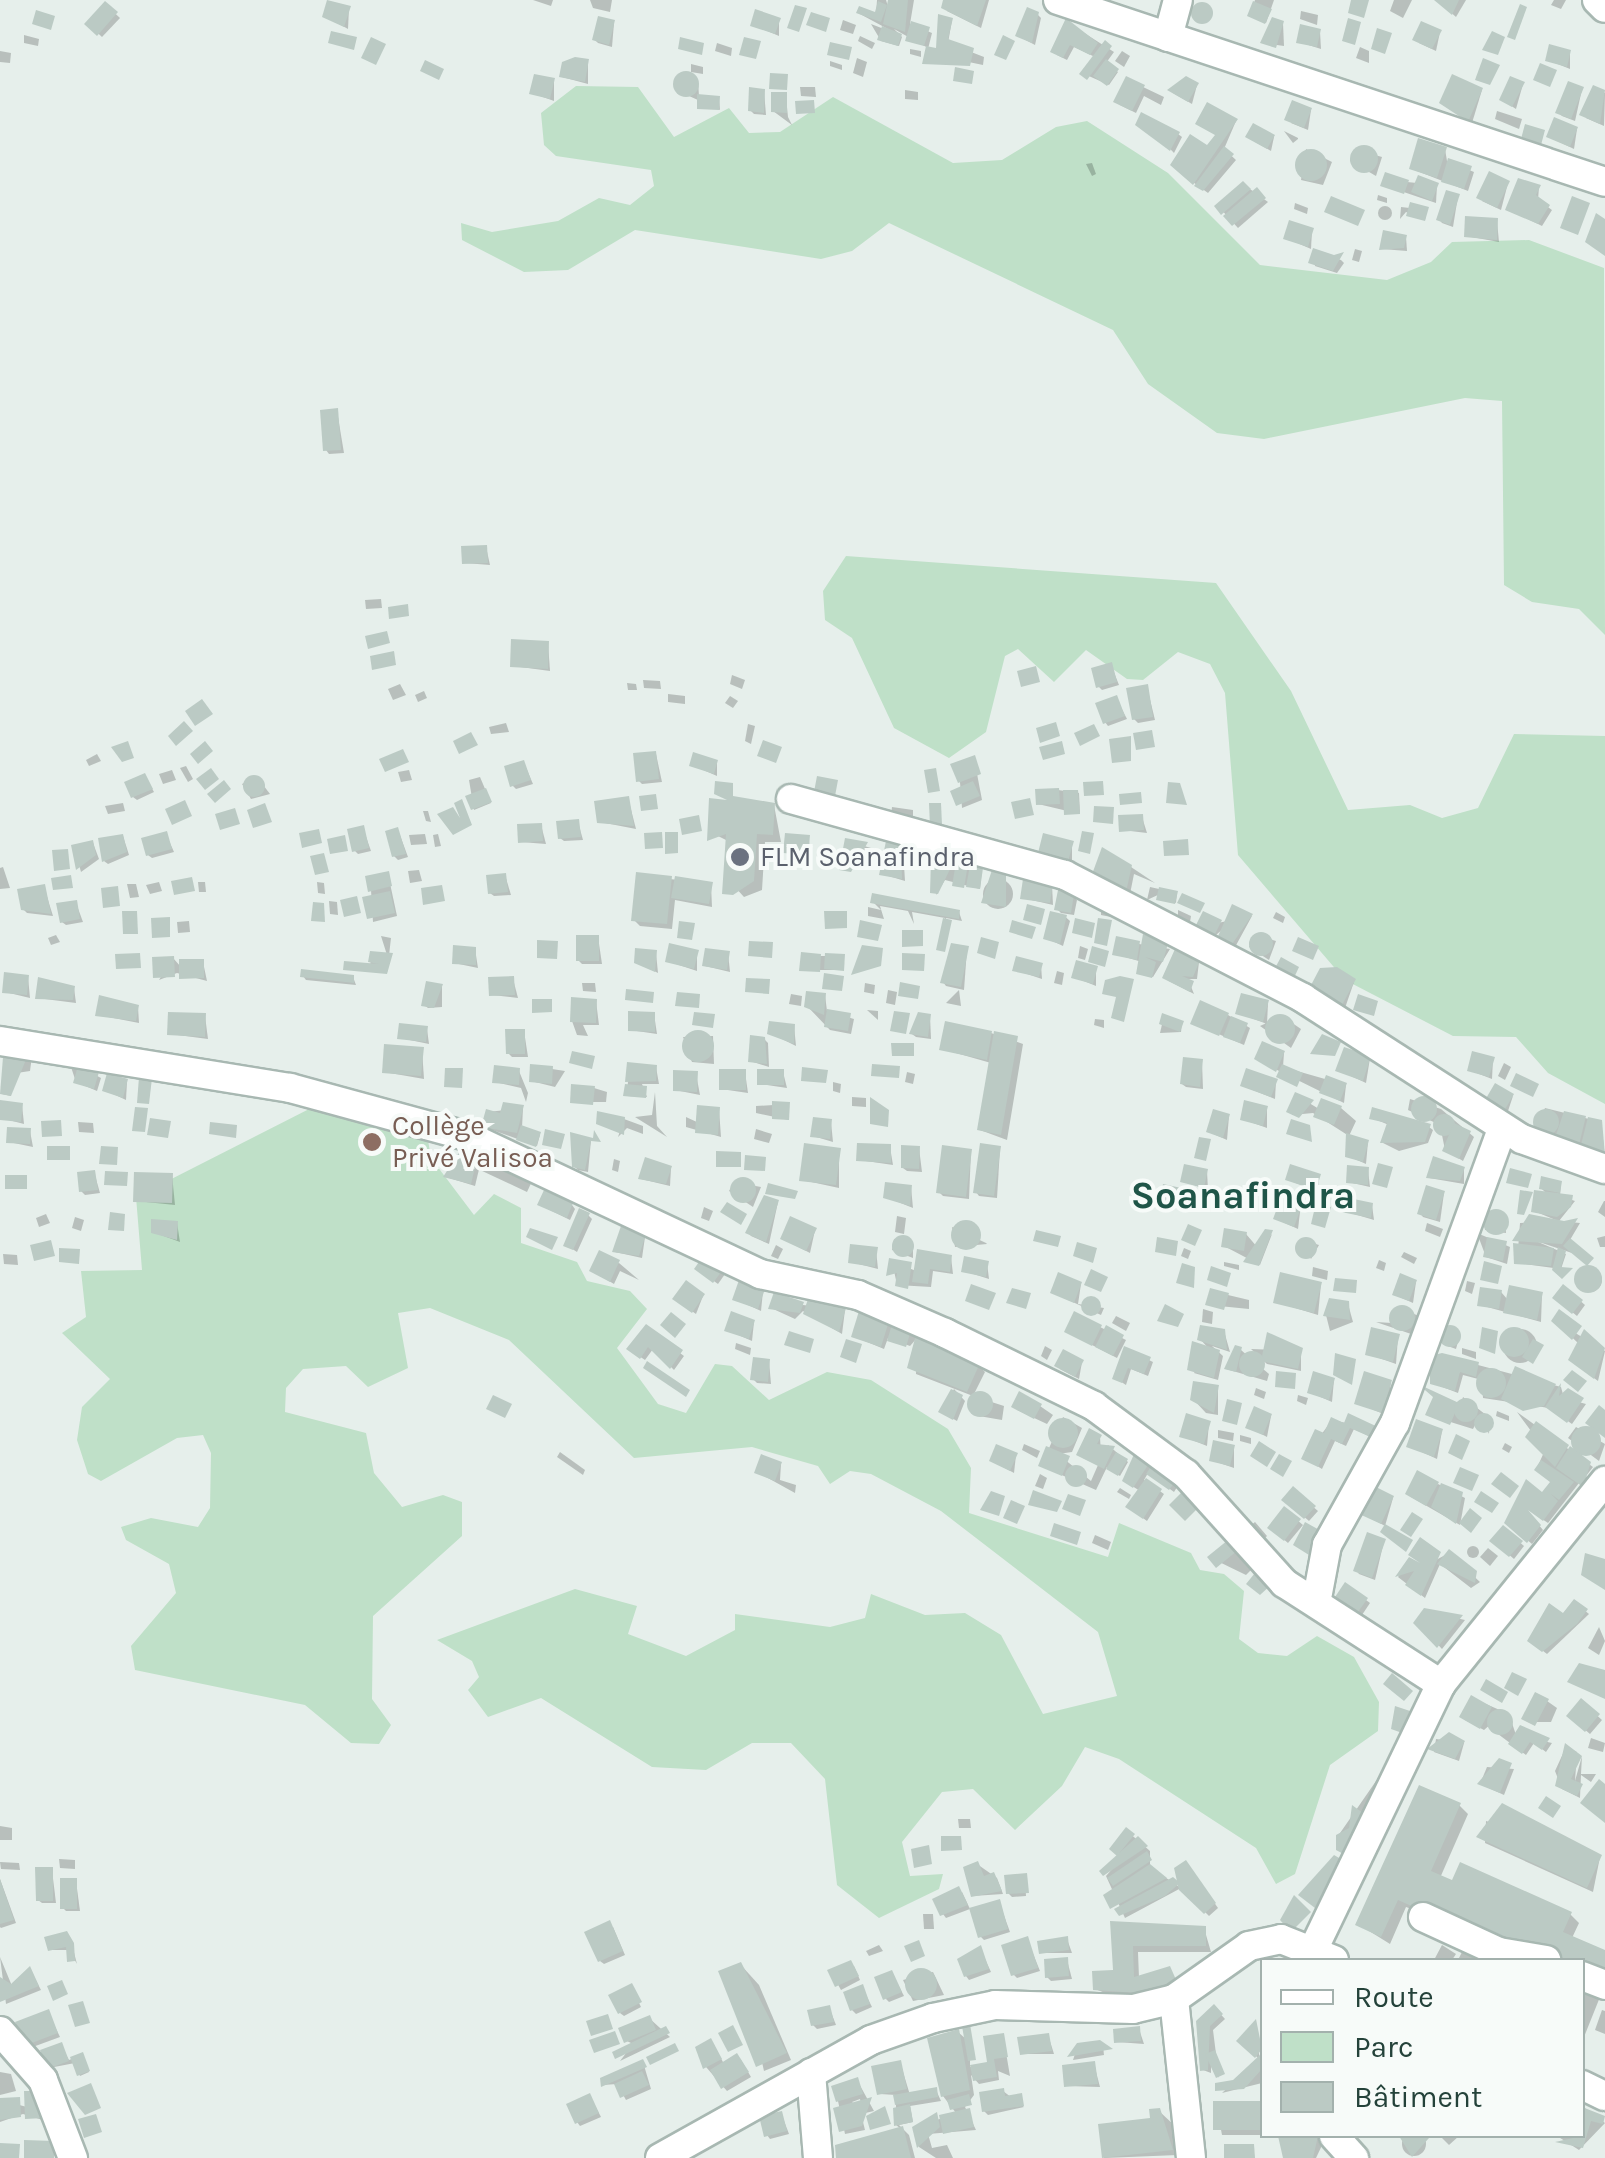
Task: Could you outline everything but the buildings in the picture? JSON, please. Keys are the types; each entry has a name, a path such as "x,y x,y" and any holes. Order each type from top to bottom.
{"street":[{"path":"1058,0 1605,182"},
{"path":"1168,36 1178,0"},
{"path":"1597,0 1605,8"},
{"path":"791,799 1066,875 1303,998 1502,1128 1605,1169"},
{"path":"0,1041 290,1088 467,1136 760,1274 858,1295 944,1332 1094,1406 1186,1474 1284,1583 1441,1684"},
{"path":"1318,1593 1327,1546 1395,1423 1502,1128"},
{"path":"660,2158 871,2040 995,2005 1133,2009 1174,1999 1249,1946 1281,1939 1324,1955 1441,1684 1605,1482"},
{"path":"1423,1918 1500,1952 1534,1958"},
{"path":"1174,1999 1191,2158"},
{"path":"0,2030 43,2080 74,2158"},
{"path":"810,2074 818,2158"},
{"path":"1336,2138 1354,2158"}],"green space":[{"path":"576,86 638,87 674,137 729,108 749,133 780,132 833,97 953,163 1002,160 1056,127 1087,121 1168,173 1260,265 1387,280 1431,262 1452,242 1529,240 1604,268 1605,635 1579,609 1532,602 1504,585 1502,401 1465,398 1264,439 1217,433 1148,384 1113,330 889,223 852,251 821,259 635,230 568,270 524,272 462,240 461,223 492,232 558,221 599,198 630,205 654,186 651,170 556,156 544,145 541,113"},
{"path":"846,556 1216,583 1291,691 1348,810 1410,805 1442,818 1478,808 1514,734 1605,736 1605,1104 1548,1073 1516,1037 1453,1036 1345,980 1238,855 1225,693 1210,664 1178,652 1143,680 1127,679 1086,650 1054,682 1018,649 1005,656 986,732 949,758 894,728 852,638 825,620 823,591"},
{"path":"317,1105 428,1140 431,1158 474,1215 494,1194 521,1208 521,1243 577,1262 587,1281 630,1291 647,1309 617,1348 658,1404 686,1413 715,1364 732,1366 769,1400 827,1372 871,1380 948,1429 971,1468 969,1513 1108,1557 1119,1523 1191,1553 1200,1570 1224,1574 1244,1591 1239,1639 1258,1653 1287,1656 1317,1636 1354,1657 1379,1702 1378,1731 1330,1765 1295,1874 1276,1884 1256,1848 1119,1759 1085,1747 1062,1786 1015,1830 973,1789 942,1792 902,1842 910,1876 943,1874 939,1889 879,1918 837,1885 825,1779 791,1743 752,1743 706,1770 652,1767 541,1698 488,1717 468,1690 479,1677 472,1661 437,1640 575,1589 637,1606 628,1634 686,1656 735,1630 735,1614 830,1627 865,1618 871,1594 925,1615 965,1613 1001,1635 1043,1714 1117,1696 1098,1632 941,1511 871,1474 850,1471 830,1484 818,1466 752,1447 634,1458 509,1340 430,1308 398,1313 408,1368 368,1387 346,1366 303,1369 286,1388 285,1412 366,1433 374,1473 402,1507 443,1495 462,1502 462,1536 373,1616 372,1699 391,1725 379,1744 351,1743 305,1705 135,1670 131,1646 176,1593 169,1564 126,1540 121,1527 151,1518 198,1527 210,1508 211,1453 203,1435 177,1438 101,1481 88,1474 77,1440 82,1407 110,1379 62,1333 86,1317 81,1271 142,1270 136,1197"}],"place":[{"name":"FLM Soanafindra","path":"740,857"},
{"name":"Collège Privé Valisoa","path":"372,1142"}],"district":[{"name":"Soanafindra","path":"1243,1196"}]}
